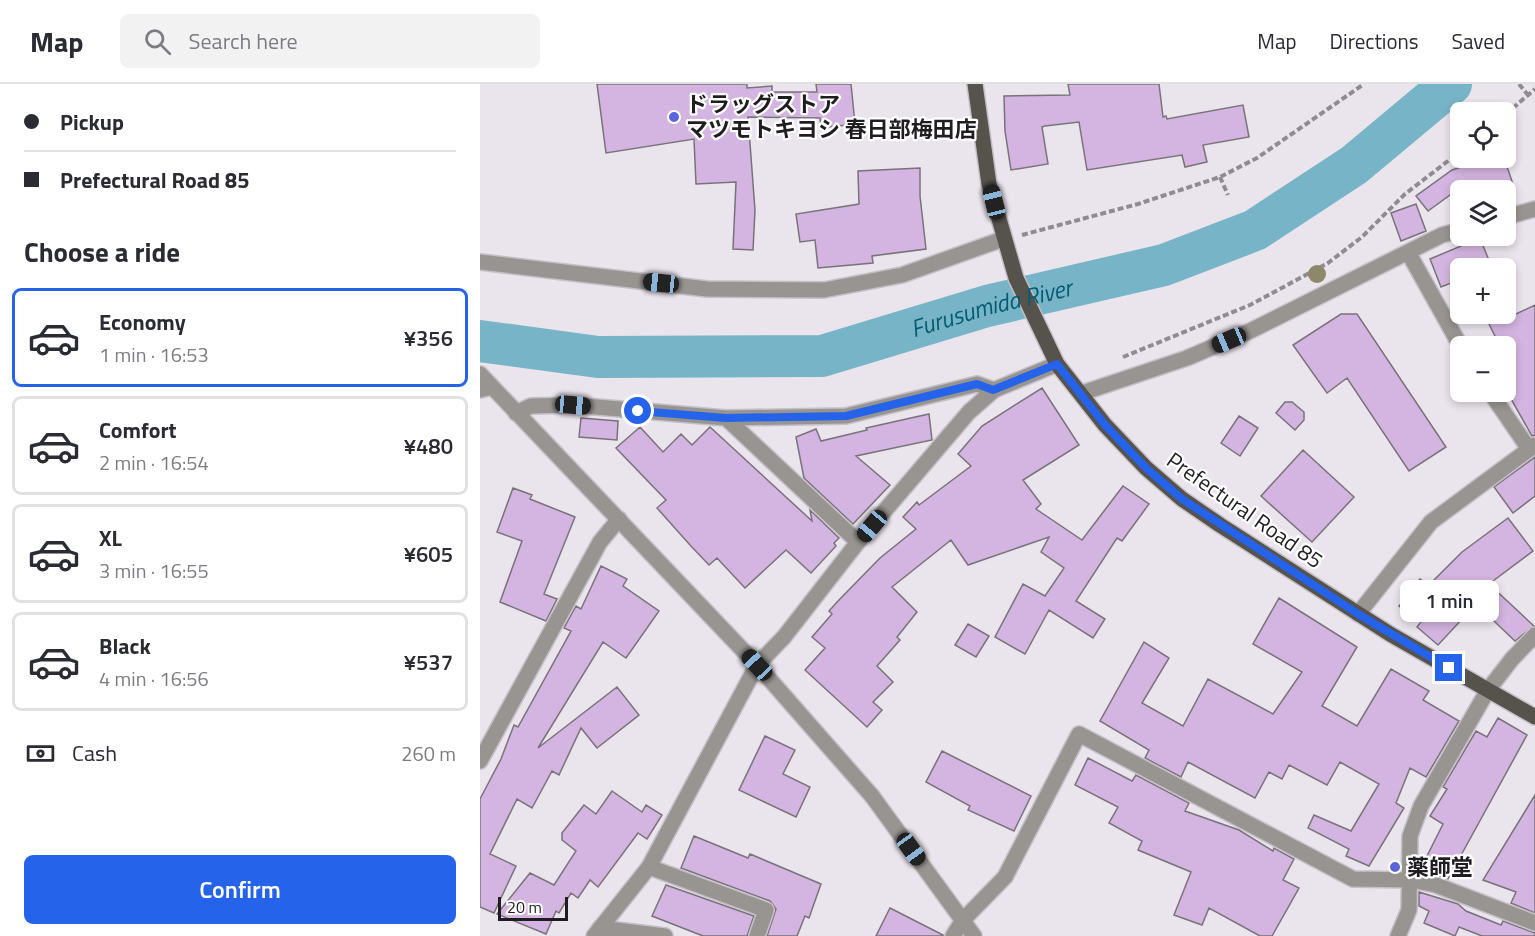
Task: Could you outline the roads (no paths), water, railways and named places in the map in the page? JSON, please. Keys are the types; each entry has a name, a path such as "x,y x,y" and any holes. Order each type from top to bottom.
{"main road":[{"name":"Prefectural Road 85","path":"975,84 989,184 1003,239 1028,304 1055,357 1105,425 1146,468 1182,499 1358,614 1535,717"}],"street":[{"path":"1516,214 1535,209"},
{"path":"1082,393 1208,349 1450,233"},
{"path":"480,262 706,288 824,290 902,275 1003,239"},
{"path":"1408,252 1455,336"},
{"path":"597,932 649,867 757,665 784,637 858,542 969,412 993,390 1055,357"},
{"path":"483,381 619,519 757,665 872,796 974,936"},
{"path":"516,413 531,406 573,405 726,418 846,416 977,384 993,390"},
{"path":"1358,614 1431,522 1532,447 1498,402"},
{"path":"726,418 858,542"},
{"path":"480,761 600,542 619,519"},
{"path":"1398,936 1408,910 1411,880 1410,836 1421,806 1488,690 1512,659 1535,635"},
{"path":"953,936 963,920 1005,877 1079,734 1332,870 1353,879 1411,880 1436,885 1535,924"},
{"path":"649,867 766,910 757,936"},
{"path":"597,932 665,936"}],"waterway":[{"name":"Furusumida River","path":"480,341 598,357 822,356 987,306 1164,265 1255,230 1354,165 1451,84"}],"place":[{"name":"ドラッグストア マツモトキヨシ 春日部梅田店","path":"674,117"},
{"name":"薬師堂","path":"1395,867"}]}
